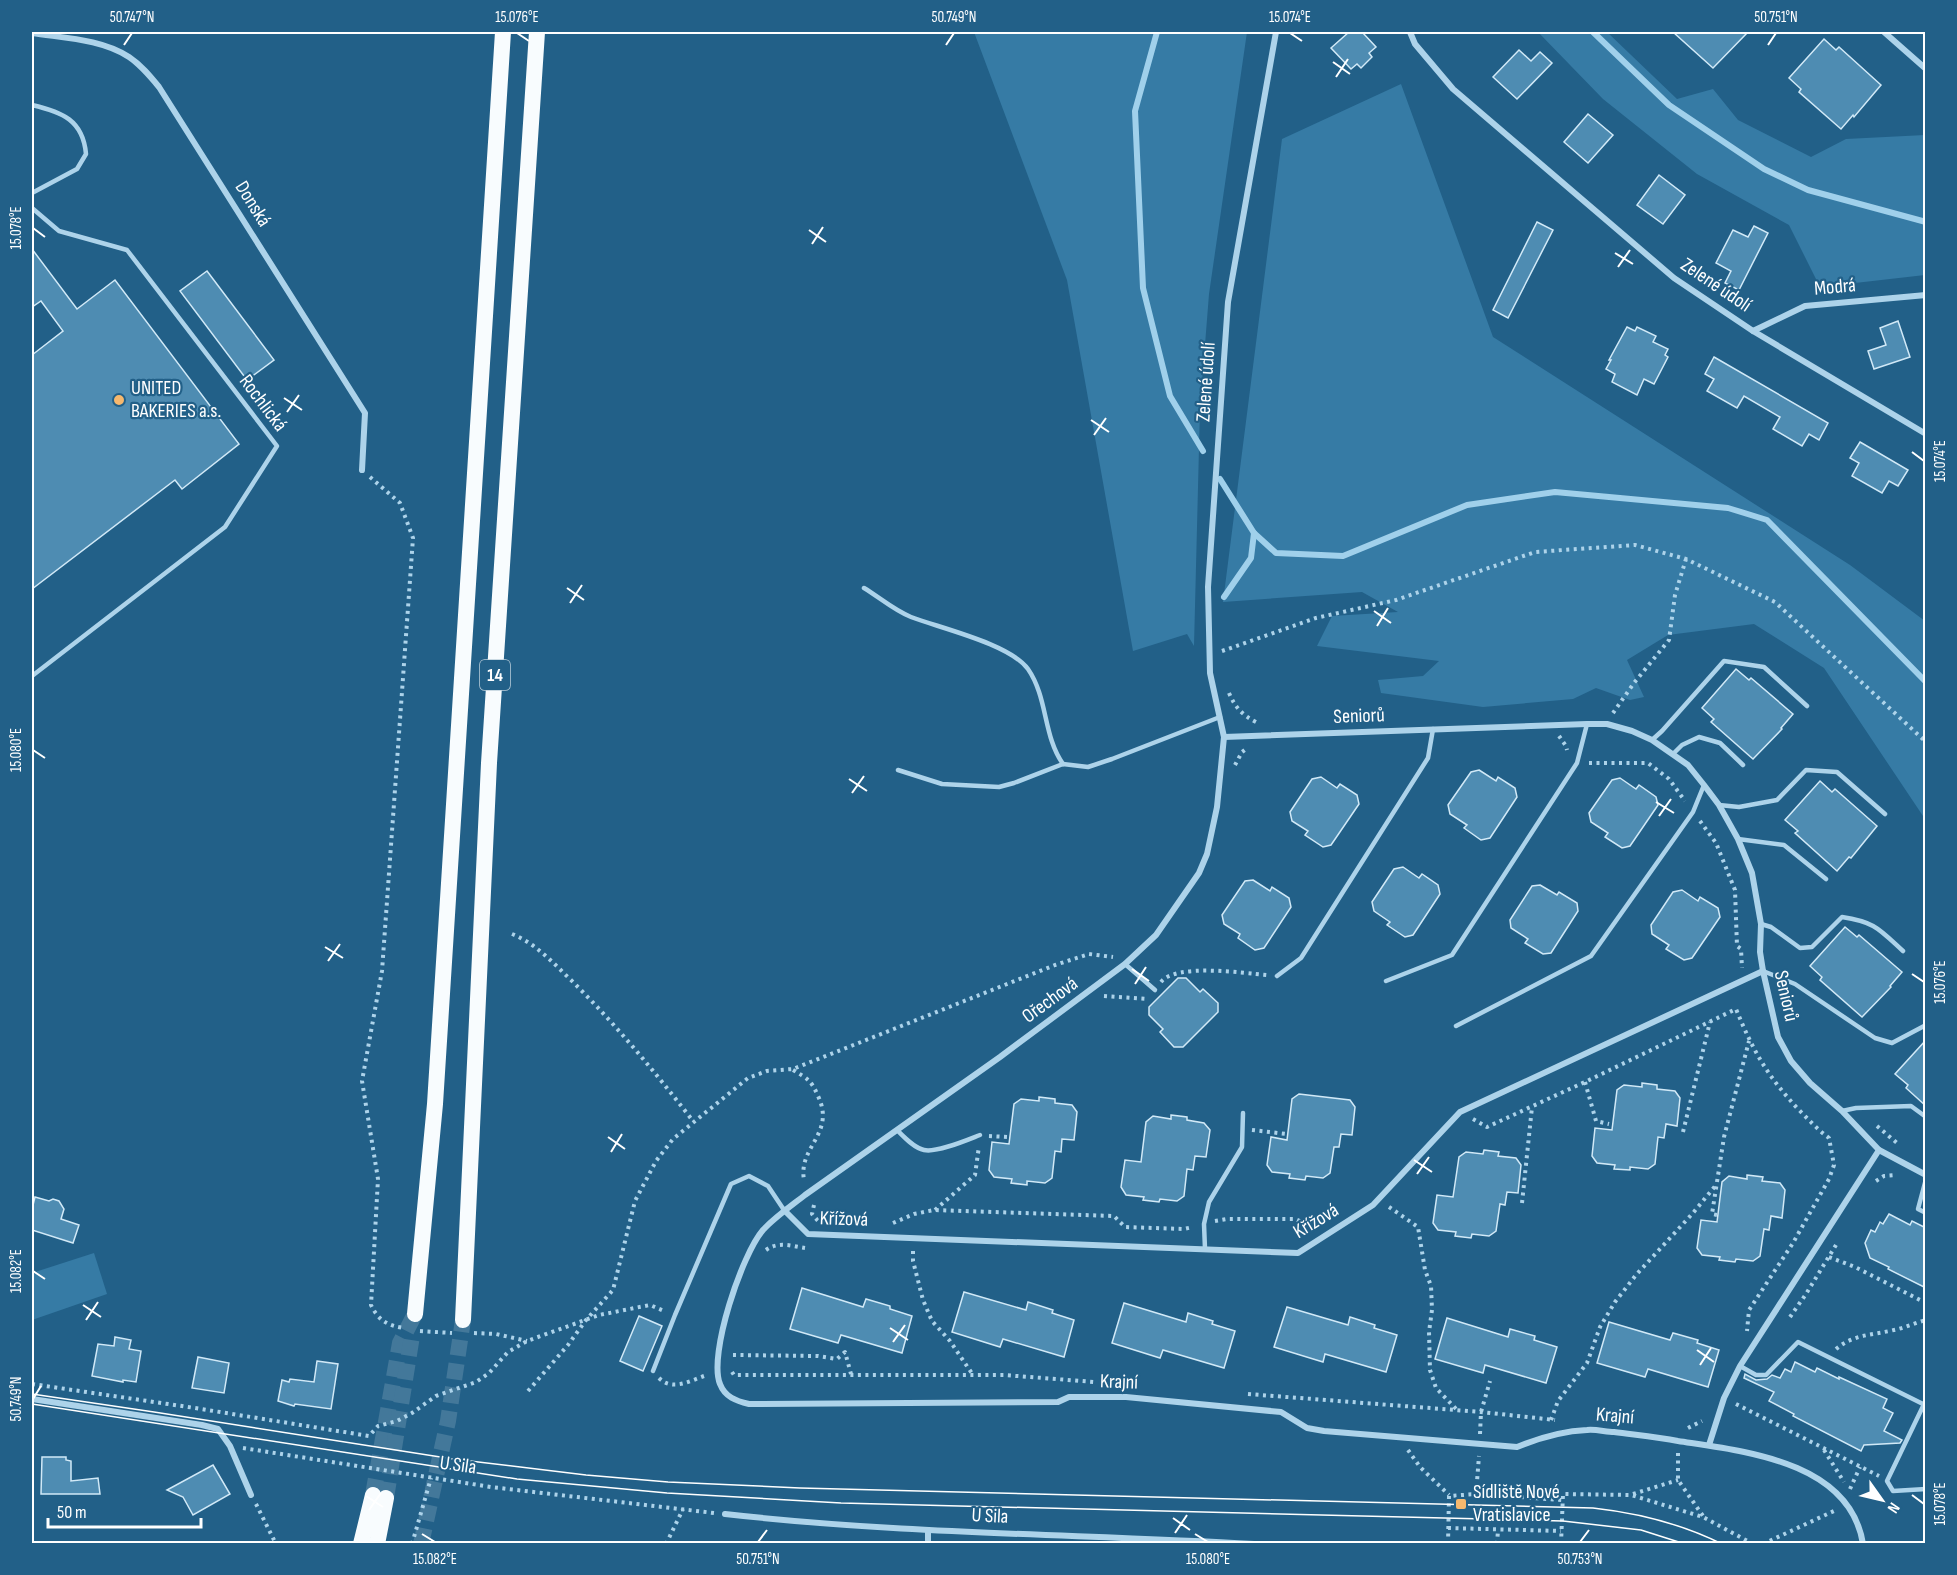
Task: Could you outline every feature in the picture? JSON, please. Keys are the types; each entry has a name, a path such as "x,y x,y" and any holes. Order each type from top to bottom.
{"highway":[{"name":"14","path":"416,1314 435,1104 502,32"},
{"name":"14","path":"460,1329 489,763 537,32"},
{"path":"361,1544 380,1497 377,1544"}],"street":[{"name":"Zelené údolí","path":"1224,737 1210,673 1208,587 1228,302 1276,32"},
{"name":"Zelené údolí","path":"1410,32 1415,44 1453,89 1674,278 1752,331 1926,434"},
{"path":"1884,32 1926,69"},
{"name":"Donská","path":"32,33 104,45 128,56 148,73 159,87 365,413 362,470"},
{"name":"Modrá","path":"1752,331 1805,306 1926,295"},
{"name":"Seniorů","path":"1224,737 1606,724 1632,731 1652,740 1688,765 1719,805 1738,839 1752,873 1761,924 1760,952 1763,971 1778,1037 1791,1061 1810,1083 1842,1111 1880,1150 1926,1177"},
{"name":"Ořechová","path":"784,1210 1057,1016 1125,964 1156,935 1199,873 1207,854 1216,807 1224,737"},
{"name":"Křížová","path":"784,1210 808,1234 1298,1253 1373,1205 1460,1112 1763,971"},
{"path":"1863,1544 1857,1521 1844,1502 1835,1492 1804,1470 1764,1456 1709,1445 1724,1398 1740,1366 1880,1150"},
{"path":"717,1372 720,1344 736,1282 750,1250 762,1231 784,1210"},
{"name":"Krajní","path":"717,1372 720,1385 728,1396 736,1401 749,1404 1059,1402 1069,1397 1125,1397 1281,1412 1307,1428 1324,1431 1479,1444 1517,1447 1539,1438 1588,1430 1709,1445"},
{"path":"32,1400 218,1429 230,1446 251,1495"},
{"name":"U Sila","path":"725,1514 801,1523 1254,1544"},
{"path":"928,1530 928,1544"}],"lane":[{"path":"32,105 57,112 73,121 82,134 86,154 76,169 32,193"},
{"name":"Rochlická","path":"32,208 59,231 128,250 277,446 225,527 32,676"},
{"path":"864,588 909,616 979,640 1010,655 1028,668 1042,699 1054,751 1063,764"},
{"path":"1652,740 1724,661 1764,667 1808,706"},
{"path":"898,770 942,784 999,787 1063,764 1088,766 1220,717"},
{"path":"1386,981 1452,956 1577,763 1587,724"},
{"path":"1277,976 1301,958 1428,758 1433,729"},
{"path":"1673,754 1682,745 1699,737 1720,743 1743,765"},
{"path":"1719,805 1739,807 1777,800 1806,770 1837,772 1885,814"},
{"path":"1456,1026 1591,956 1693,812 1704,785"},
{"path":"1738,839 1784,845 1826,879"},
{"path":"1761,924 1771,927 1800,948 1812,947 1842,917 1863,921 1875,927 1903,951"},
{"path":"1125,964 1155,990"},
{"path":"1763,971 1795,984 1875,1038 1892,1043 1926,1024"},
{"path":"1842,1111 1856,1108 1911,1106 1926,1117"},
{"path":"1205,1249 1204,1224 1209,1202 1242,1147 1243,1113"},
{"path":"897,1130 905,1138 925,1150 939,1149 980,1136"},
{"path":"653,1371 730,1184 749,1176 768,1186 784,1210"},
{"path":"1926,1177 1918,1209 1926,1213"},
{"path":"1740,1366 1756,1375 1766,1375 1798,1342 1924,1402 1887,1481 1893,1491 1926,1489"}],"path":[{"path":"362,470 400,503 413,538 382,971 362,1081 378,1179 371,1305 376,1315 393,1327 431,1332 460,1329 527,1341"},
{"path":"1221,651 1316,618 1396,600 1535,552 1635,545 1686,560 1775,602 1926,742"},
{"path":"1613,714 1669,639 1675,595 1686,560"},
{"path":"1220,640 1222,661"},
{"path":"1229,692 1233,703 1243,715 1255,722 1267,721"},
{"path":"1604,712 1622,716"},
{"path":"1234,765 1242,752 1250,747"},
{"path":"512,934 523,938 543,953 605,1014 643,1057 693,1121"},
{"path":"528,1391 613,1290 635,1201 656,1161 673,1139 748,1078 767,1071 793,1069 1055,965 1089,954 1113,957 1125,964"},
{"path":"1108,990 1100,996 1148,999 1165,976 1193,969 1277,976"},
{"path":"1471,1118 1487,1127 1585,1083 1736,1009 1760,1062 1780,1089 1818,1130 1830,1138 1834,1166 1793,1243 1749,1310 1746,1337"},
{"path":"1683,1132 1710,1022"},
{"path":"1717,1215 1712,1214 1724,1137 1749,1041"},
{"path":"793,1069 810,1080 824,1110 823,1126 810,1149 802,1172 806,1194"},
{"path":"1585,1083 1596,1121 1609,1124"},
{"path":"1522,1203 1532,1107"},
{"path":"1856,1108 1905,1149"},
{"path":"1243,1129 1287,1134"},
{"path":"934,1210 975,1175 980,1136"},
{"path":"1872,1183 1884,1176 1897,1175 1904,1178"},
{"path":"1551,1420 1558,1401 1587,1363 1600,1327 1615,1302 1716,1185"},
{"path":"1395,1200 1389,1207 1418,1227 1425,1270 1431,1286 1430,1370 1437,1388 1457,1410"},
{"path":"883,1228 914,1214 934,1210 1114,1216 1125,1227 1184,1229 1227,1218 1295,1219 1315,1228"},
{"path":"912,1238 913,1261 923,1300 932,1321 950,1341 972,1375"},
{"path":"1839,1239 1829,1257 1855,1267 1926,1303"},
{"path":"760,1254 771,1247 784,1244 814,1249"},
{"path":"32,1383 369,1436 378,1426 412,1413 436,1396 476,1382 489,1373 508,1352 527,1341 599,1315 650,1305 675,1315"},
{"path":"1828,1356 1845,1341 1926,1320"},
{"path":"732,1362 733,1346"},
{"path":"731,1369 734,1375 851,1374 845,1352 837,1359 818,1356 733,1355"},
{"path":"653,1371 662,1381 674,1386 717,1372"},
{"path":"1476,1494 1481,1412 1490,1381"},
{"path":"1737,1404 1887,1481"},
{"path":"1481,1412 1563,1421"},
{"path":"1677,1427 1688,1428 1701,1423 1705,1415"},
{"path":"1398,1437 1420,1467 1449,1496 1448,1544"},
{"path":"1677,1441 1678,1480 1703,1517"},
{"name":"U Sila","path":"230,1446 431,1478 725,1514"},
{"path":"1823,1448 1849,1490 1860,1467"},
{"path":"412,1544 431,1478"},
{"path":"1631,1495 1678,1480"},
{"path":"1449,1496 1476,1494 1562,1500"},
{"path":"1561,1544 1563,1494 1631,1495 1703,1517 1753,1544"},
{"path":"251,1495 276,1544"},
{"path":"1763,1544 1834,1511 1844,1502"},
{"path":"666,1544 683,1509"},
{"path":"1448,1528 1561,1531"},
{"path":"1497,1544 1498,1530"}],"shaded area":[{"path":"974,32 1247,32 1209,294 1200,408 1194,646 1187,634 1133,651 1067,280"},
{"path":"1538,32 1607,32 1677,99 1713,89 1738,120 1811,157 1846,139 1925,135 1925,275 1820,287 1789,225 1697,174 1603,99"},
{"path":"1401,84 1493,337 1850,565 1925,621 1925,819 1824,668 1754,624 1668,635 1627,660 1644,697 1630,700 1596,688 1573,699 1483,707 1381,693 1378,680 1423,676 1439,661 1317,646 1332,616 1398,612 1362,592 1223,602 1282,139"},
{"path":"94,1253 107,1294 32,1320 32,1273"}],"building":[{"path":"1349,32 1362,32 1376,47 1369,53 1372,57 1361,68 1357,64 1351,69 1331,48"},
{"path":"1673,32 1748,32 1713,68"},
{"path":"1824,39 1836,50 1839,47 1881,85 1841,129 1799,92 1801,89 1789,78"},
{"path":"1519,50 1531,61 1540,52 1552,63 1517,99 1493,77"},
{"path":"1588,114 1613,135 1588,163 1564,142"},
{"path":"1659,175 1685,195 1663,224 1637,205"},
{"path":"1537,222 1553,230 1508,318 1493,310"},
{"path":"1754,226 1768,233 1739,290 1725,283 1731,271 1716,263 1733,230 1748,237"},
{"name":"UNITED BAKERIES a.s.","path":"32,249 77,309 115,280 239,444 182,489 175,480 32,589 32,355 63,331 41,301 32,307"},
{"path":"207,271 274,360 247,380 180,291"},
{"path":"1898,321 1910,357 1874,369 1868,351 1886,345 1880,328"},
{"path":"1627,327 1635,331 1637,327 1656,336 1653,342 1668,349 1665,355 1668,357 1654,384 1644,379 1637,395 1612,382 1615,374 1606,369"},
{"path":"1714,357 1828,423 1819,440 1809,434 1802,446 1773,429 1780,417 1744,396 1737,408 1707,391 1714,379 1705,374"},
{"path":"1860,442 1908,470 1898,486 1889,481 1882,493 1852,476 1859,463 1850,458"},
{"path":"1736,669 1749,680 1751,678 1793,714 1753,759 1711,722 1714,719 1702,708"},
{"path":"1479,770 1496,781 1498,777 1515,788 1517,797 1490,838 1481,840 1464,828 1467,825 1450,814 1448,805 1471,772"},
{"path":"1321,777 1337,788 1340,784 1357,795 1359,804 1331,845 1323,847 1305,835 1308,831 1292,821 1290,812 1312,779"},
{"path":"1620,778 1636,789 1639,785 1656,797 1658,805 1630,846 1622,848 1605,837 1608,833 1591,822 1589,813 1612,780"},
{"path":"1820,781 1832,792 1835,789 1877,826 1851,858 1849,857 1837,871 1795,833 1798,831 1785,820"},
{"path":"1403,867 1419,878 1422,874 1438,885 1440,894 1413,935 1405,937 1387,925 1390,922 1374,911 1372,902 1394,869"},
{"path":"1253,880 1270,891 1272,887 1289,898 1291,907 1264,948 1255,950 1238,938 1240,934 1224,924 1222,915 1245,881"},
{"path":"1540,885 1557,895 1559,892 1577,903 1578,911 1551,953 1543,954 1525,943 1528,939 1511,928 1510,920 1532,886"},
{"path":"1682,890 1698,901 1700,897 1718,908 1720,917 1692,958 1684,960 1666,949 1669,945 1652,934 1651,925 1673,892"},
{"path":"1845,927 1857,937 1859,935 1902,972 1862,1017 1820,980 1822,977 1810,966"},
{"path":"1178,978 1186,978 1200,992 1203,989 1218,1003 1218,1012 1183,1047 1174,1047 1160,1032 1163,1029 1149,1015 1149,1007"},
{"path":"1926,1040 1926,1106 1906,1088 1908,1085 1895,1074"},
{"path":"1642,1083 1657,1085 1657,1089 1675,1091 1680,1098 1677,1126 1666,1124 1664,1138 1658,1137 1655,1164 1648,1169 1630,1167 1630,1170 1614,1169 1615,1165 1597,1163 1592,1156 1595,1128 1612,1130 1617,1090 1624,1085 1642,1087"},
{"path":"1299,1094 1350,1100 1355,1107 1352,1135 1341,1134 1339,1147 1334,1147 1330,1173 1323,1178 1306,1176 1305,1180 1289,1178 1290,1174 1272,1172 1267,1165 1271,1137 1287,1140 1292,1099"},
{"path":"1039,1097 1055,1099 1055,1103 1072,1105 1077,1112 1074,1140 1062,1139 1061,1152 1055,1151 1052,1178 1045,1183 1027,1181 1027,1185 1011,1183 1012,1179 994,1177 989,1170 992,1142 1009,1144 1014,1104 1021,1099 1039,1101"},
{"path":"1171,1115 1187,1117 1187,1120 1204,1123 1210,1130 1206,1157 1195,1156 1193,1170 1187,1169 1184,1196 1177,1201 1160,1199 1159,1202 1126,1195 1121,1187 1125,1160 1141,1162 1146,1122 1153,1116 1171,1119"},
{"path":"1484,1150 1499,1152 1498,1156 1516,1158 1521,1165 1518,1193 1507,1192 1505,1205 1500,1204 1496,1231 1489,1236 1472,1234 1471,1238 1455,1236 1456,1232 1438,1230 1433,1223 1437,1195 1453,1197 1459,1157 1466,1152 1483,1154"},
{"path":"1747,1175 1763,1177 1762,1181 1780,1183 1785,1190 1782,1218 1771,1216 1769,1230 1764,1229 1760,1256 1753,1261 1736,1259 1735,1262 1702,1255 1697,1248 1701,1220 1717,1222 1722,1182 1729,1176 1747,1179"},
{"path":"35,1197 59,1201 64,1209 61,1219 79,1225 73,1243 32,1230 32,1209"},
{"path":"1889,1214 1910,1225 1912,1221 1926,1228 1926,1288 1870,1258 1865,1243 1871,1230 1875,1232 1880,1222 1883,1224"},
{"path":"802,1288 863,1307 866,1299 912,1316 902,1353 841,1335 838,1343 790,1329"},
{"path":"964,1292 1026,1310 1028,1302 1074,1320 1064,1357 1003,1339 1000,1347 952,1332"},
{"path":"1124,1303 1186,1322 1188,1313 1235,1331 1224,1368 1163,1350 1160,1358 1112,1343"},
{"path":"1287,1307 1348,1325 1350,1317 1397,1335 1386,1372 1325,1354 1323,1362 1274,1347"},
{"path":"639,1316 662,1326 643,1371 620,1361"},
{"path":"1447,1318 1508,1337 1510,1329 1535,1336 1534,1340 1557,1347 1546,1383 1485,1365 1483,1373 1435,1359"},
{"path":"1609,1322 1670,1340 1673,1333 1698,1340 1697,1343 1719,1350 1708,1387 1648,1369 1645,1377 1597,1363"},
{"path":"115,1337 131,1340 129,1349 141,1351 136,1382 92,1376 98,1344 114,1346"},
{"path":"198,1357 229,1363 224,1393 192,1388"},
{"path":"317,1361 338,1364 331,1409 295,1404 294,1406 278,1401 282,1380 314,1382"},
{"path":"1795,1362 1815,1372 1817,1368 1887,1399 1883,1408 1893,1413 1884,1431 1902,1440 1900,1443 1864,1445 1861,1451 1793,1416 1794,1414 1769,1401 1774,1392 1744,1378 1745,1374 1756,1380 1767,1379 1772,1375 1780,1378 1785,1369 1791,1372"},
{"path":"42,1457 66,1457 66,1460 71,1461 71,1481 98,1478 100,1494 41,1494"},
{"path":"213,1465 230,1494 193,1515 183,1497 167,1490"}],"waterway":[{"path":"1157,32 1135,111 1143,288 1170,396 1203,451"},
{"path":"1593,32 1669,105 1764,169 1808,190 1926,222"},
{"path":"1220,479 1254,533 1251,558 1224,597"},
{"path":"1254,533 1276,553 1343,556 1467,505 1555,492 1728,508 1767,520 1926,682"}],"tunnel":[{"path":"373,1495 400,1343 415,1314"},
{"path":"421,1544 448,1421 463,1320"},
{"path":"386,1498 412,1336"}],"tram line":[{"path":"32,1394 453,1459 586,1475 668,1482 800,1488 1593,1508 1659,1520 1722,1544"},
{"path":"32,1404 517,1479 667,1493 841,1503 1563,1521 1641,1530 1685,1544"}],"place":[{"name":"UNITED BAKERIES a.s.","path":"119,400"},
{"name":"Sídliště Nové Vratislavice","path":"1461,1504"}]}
